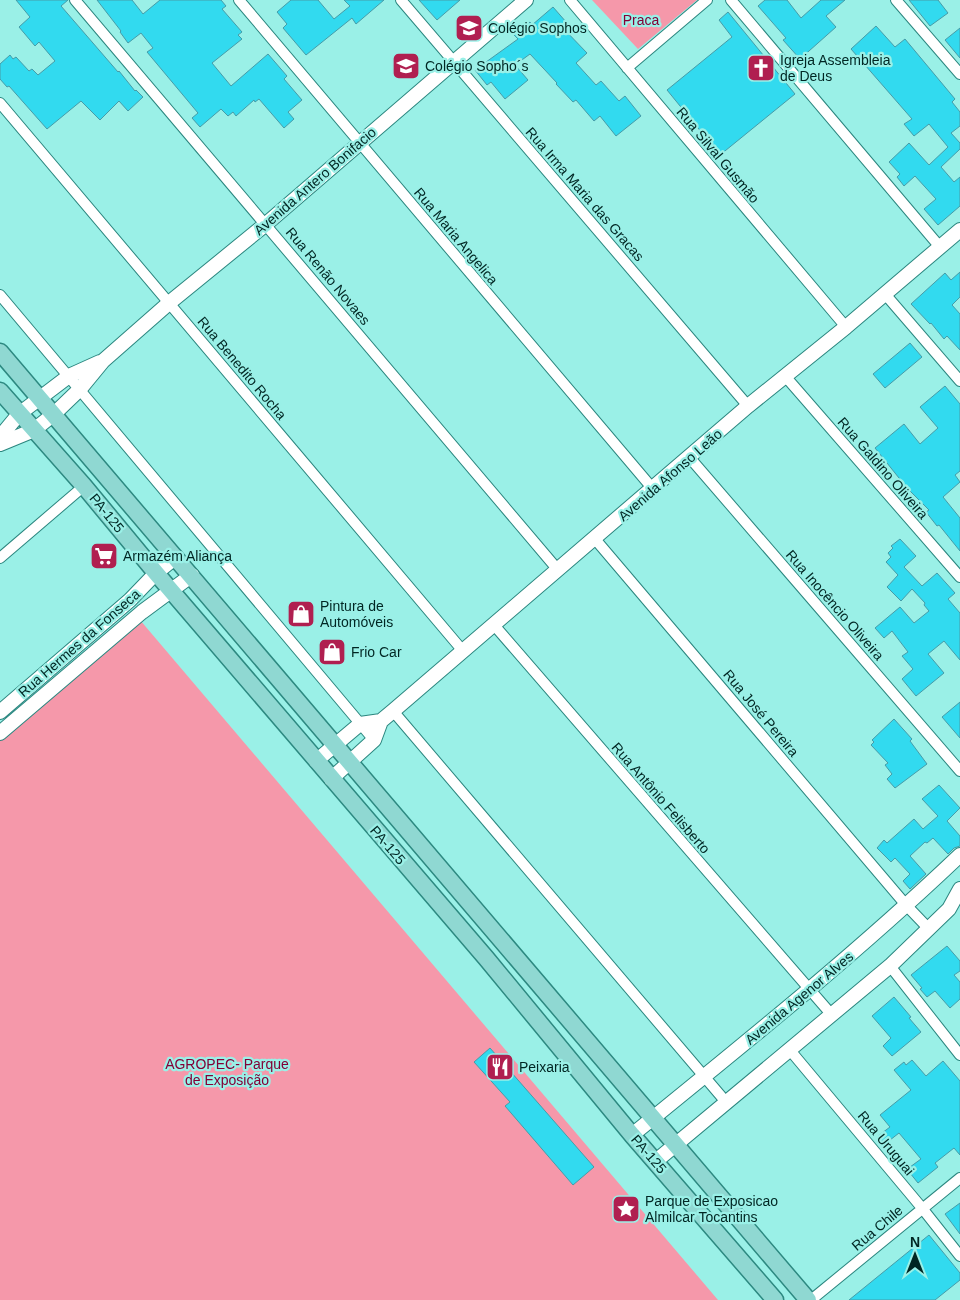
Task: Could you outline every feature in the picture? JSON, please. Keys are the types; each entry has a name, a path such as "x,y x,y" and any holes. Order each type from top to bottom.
{"main road":[{"name":"PA-125","path":"0,352 192,575 675,1145 810,1300"},
{"name":"PA-125","path":"0,391 84,486 171,591 486,958 632,1135 775,1300"},
{"path":"398,856 417,842"},
{"path":"486,958 504,942"}],"street":[{"name":"Rua Renão Novaes","path":"75,0 558,570"},
{"name":"Rua Maria Angelica","path":"239,0 653,489"},
{"name":"Rua Irma Maria das Gracas","path":"401,0 748,406"},
{"name":"Avenida Antero Bonifacio","path":"0,444 34,430 54,414 80,389 103,361 169,303 266,224 526,0"},
{"name":"Rua Silval Gusmão","path":"570,0 846,327"},
{"path":"627,68 707,0"},
{"path":"731,0 940,247"},
{"path":"896,0 960,74"},
{"name":"Rua Benedito Rocha","path":"0,104 463,651"},
{"name":"Avenida Afonso Leão","path":"331,778 374,740 381,721 690,458 748,406 846,327 960,230"},
{"path":"885,294 960,381"},
{"path":"0,295 374,740"},
{"name":"Avenida Antero Bonifacio","path":"0,437 20,414 69,376 103,361"},
{"name":"Rua Galdino Oliveira","path":"785,376 960,577"},
{"name":"Rua Inocêncio Oliveira","path":"690,458 960,771"},
{"path":"0,558 84,486"},
{"name":"Rua José Pereira","path":"595,539 929,930"},
{"name":"Rua Hermes da Fonseca","path":"0,712 130,600 156,573 176,557"},
{"path":"0,733 142,612 192,575"},
{"name":"Rua Antônio Felisberto","path":"494,624 808,990 831,1014"},
{"path":"393,711 726,1102"},
{"path":"316,761 360,724 381,721"},
{"name":"Avenida Agenor Alves","path":"632,1135 704,1078 808,990 906,905 960,855"},
{"path":"656,1161 890,966 949,909 960,889"},
{"path":"890,966 960,1056"},
{"name":"Rua Uruguai","path":"789,1049 960,1256"},
{"name":"Rua Chile","path":"810,1300 960,1178"}],"green space":[{"name":"Praca","path":"592,0 697,0 638,49"},
{"name":"AGROPEC- Parque de Exposição","path":"140,620 718,1300 0,1300 0,740"}],"building":[{"path":"16,0 68,0 61,6 135,91 143,97 128,111 119,101 100,120 81,101 47,129 9,86 7,87 0,79 0,64 10,55 13,59 16,57 29,71 32,69 38,75 55,61 39,42 35,46 19,27 30,17"},
{"path":"97,0 132,0 143,14 160,0 221,0 226,6 222,9 242,32 238,35 242,39 212,63 231,86 268,54 287,76 284,79 302,100 288,112 294,119 284,128 259,99 255,102 254,100 236,116 233,112 228,116 221,109 200,127 192,118 198,113 147,52 153,48 141,33 128,43"},
{"path":"291,0 318,0 334,19 350,6 344,0 384,0 356,24 352,18 306,55 283,28 287,24 277,12"},
{"path":"419,0 460,0 437,20"},
{"path":"765,0 787,0 801,18 821,0 845,0 826,16 836,27 800,59 783,40 786,38 758,6"},
{"path":"909,0 938,0 948,13 930,26"},
{"path":"553,7 567,23 562,27 587,53 576,63 596,85 601,81 619,101 625,96 641,116 616,136 600,116 594,121 576,100 573,102 530,54 515,65 528,80 505,99 491,82 487,85 475,70 518,39 514,35 530,22 532,25"},
{"path":"728,12 795,94 720,155 667,90 732,37 719,20"},
{"path":"876,26 895,47 905,39 955,99 952,102 960,112 960,126 951,133 960,143 960,149 941,167 954,182 960,177 960,206 938,225 924,209 936,199 915,176 904,186 897,177 900,174 889,162 909,143 929,165 948,147 929,124 914,136 904,124 912,119 851,49"},
{"path":"960,28 960,58 945,40"},
{"path":"960,272 960,297 952,305 960,314 960,350 947,336 944,339 931,323 911,304 945,273 951,280"},
{"path":"910,343 922,357 885,388 873,374"},
{"path":"945,386 960,404 960,471 955,475 960,482 943,497 960,518 960,551 926,512 929,510 907,488 875,448 904,424 920,444 938,428 920,407"},
{"path":"900,539 916,556 904,567 922,586 937,573 955,593 948,599 960,613 960,660 944,641 928,654 944,673 916,696 902,679 913,669 902,656 908,652 892,631 884,638 875,628 900,607 914,623 929,611 924,605 925,603 912,589 901,601 887,587 898,575 886,562 891,557 888,553 893,548 891,546"},
{"path":"960,702 960,738 942,717"},
{"path":"894,719 912,739 910,741 927,764 895,788 887,779 892,774 885,765 888,763 871,745 874,742 872,740"},
{"path":"939,785 960,808 947,821 960,836 960,846 954,848 948,854 933,838 927,843 925,842 910,856 926,874 910,889 903,881 910,874 895,858 891,862 877,848 884,840 887,843 914,819 923,829 938,816 922,799"},
{"path":"947,946 960,961 960,971 954,975 960,982 960,999 950,1008 935,991 927,997 911,975"},
{"path":"894,997 921,1032 892,1056 883,1046 891,1038 872,1016"},
{"path":"490,1048 594,1167 573,1185 505,1106 510,1102 474,1062"},
{"path":"912,1060 926,1076 943,1061 960,1081 960,1155 954,1148 935,1163 938,1167 918,1183 910,1173 913,1171 910,1167 921,1159 899,1133 885,1144 878,1136 890,1127 880,1115 911,1090 894,1070 904,1062 906,1065"},
{"path":"960,1203 960,1234 945,1214"},
{"path":"929,1235 960,1273 960,1280 935,1300 849,1300"}],"place":[{"name":"Colégio Sophos","path":"469,28"},
{"name":"Colégio Sopho´s","path":"406,66"},
{"name":"Igreja Assembleia de Deus","path":"761,68"},
{"name":"Armazém Aliança","path":"104,556"},
{"name":"Pintura de Automóveis","path":"301,614"},
{"name":"Frio Car","path":"332,652"},
{"name":"Peixaria","path":"500,1067"},
{"name":"Parque de Exposicao Almilcar Tocantins","path":"626,1209"}]}
